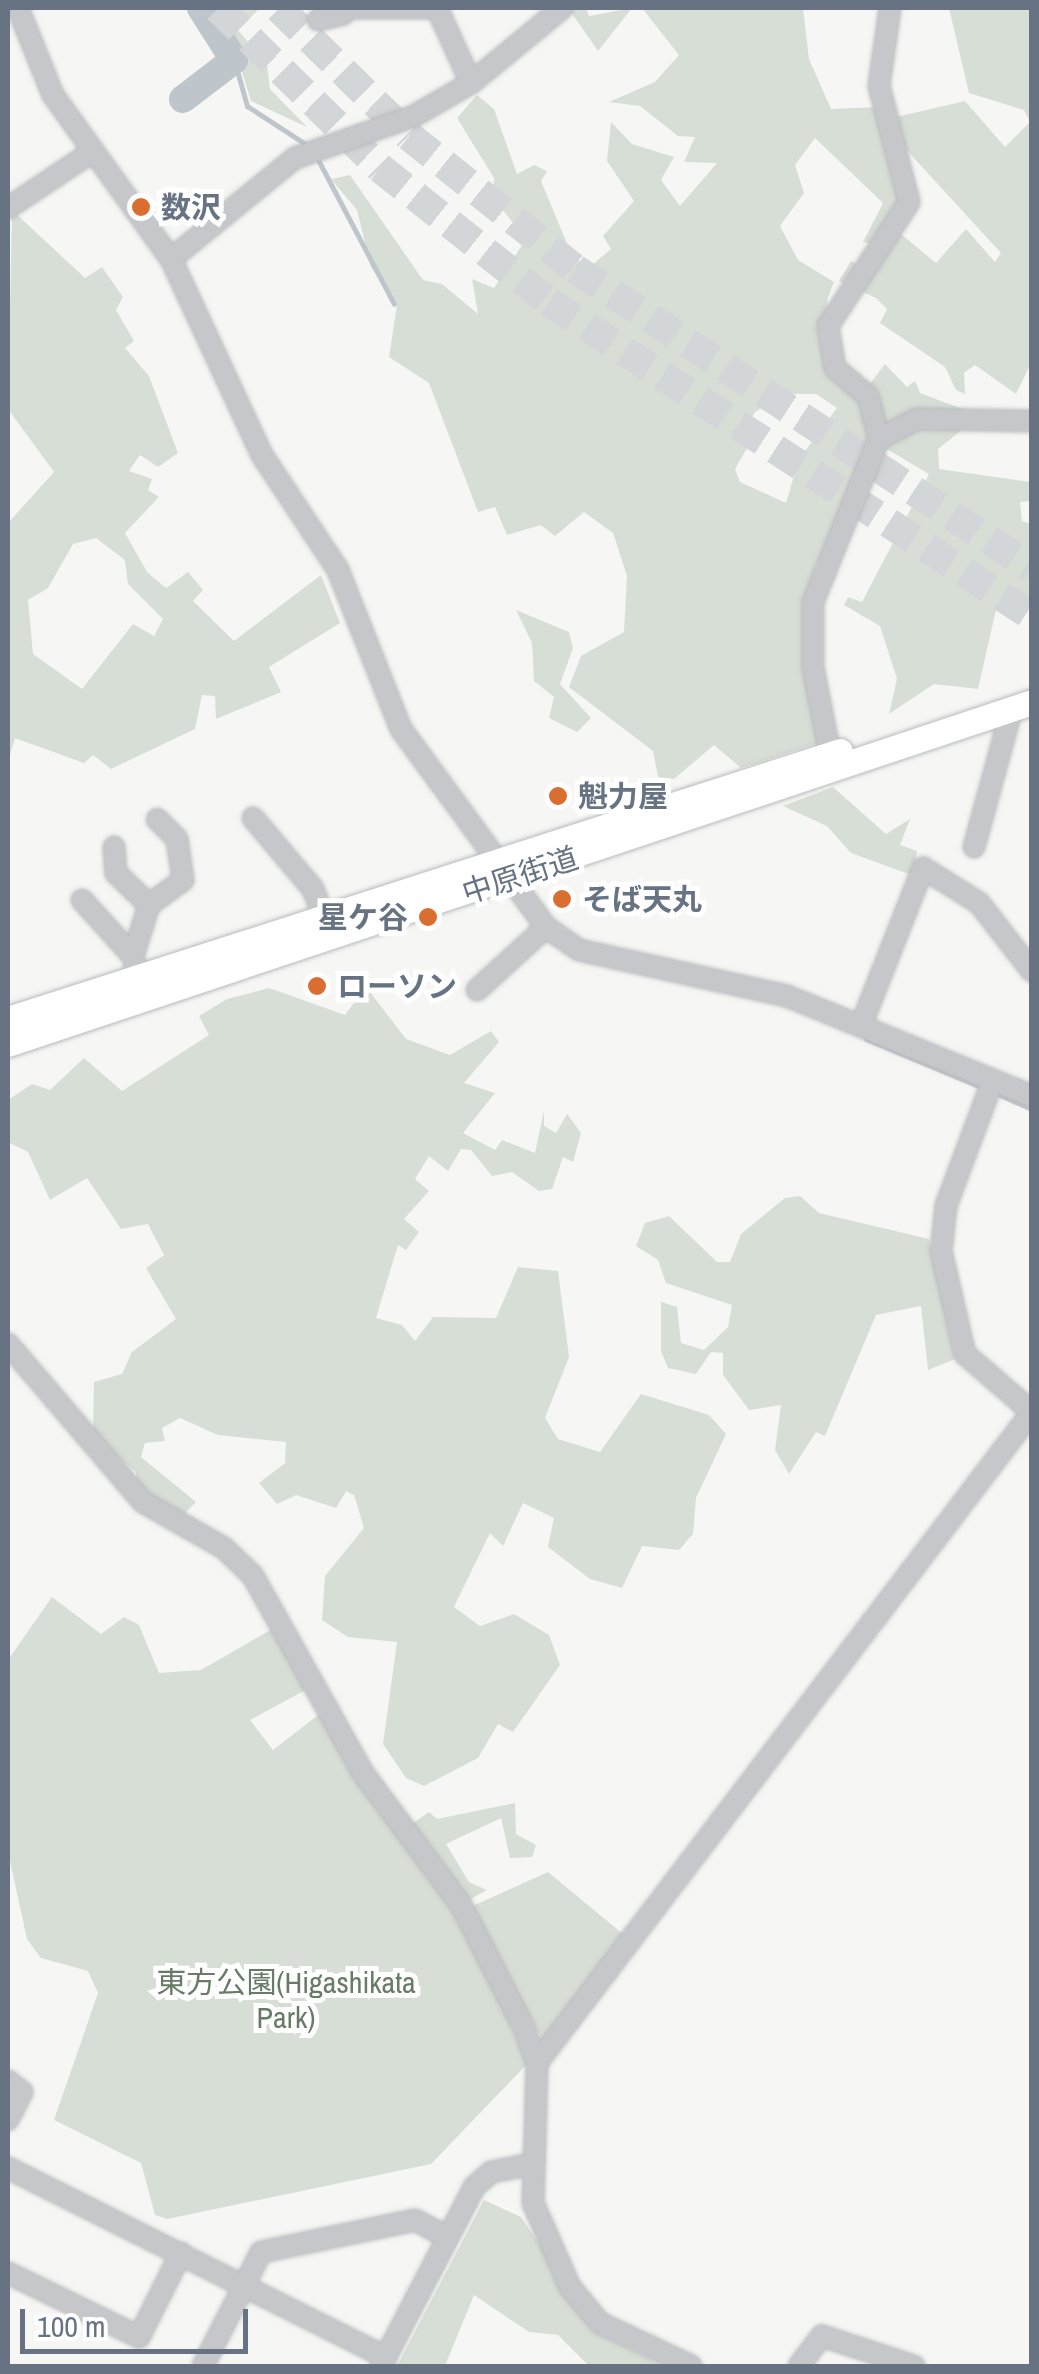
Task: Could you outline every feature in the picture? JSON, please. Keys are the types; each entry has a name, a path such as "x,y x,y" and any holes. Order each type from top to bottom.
{"main road":[{"name":"中原街道","path":"8,1019 135,966 322,913 489,857 830,754 1032,686"},
{"name":"中原街道","path":"8,1044 1022,705"}],"street":[{"path":"18,8 40,72 170,259 262,454 338,570 374,680 489,857 546,928 579,950 787,996 1032,1096"},
{"path":"331,14 437,8 471,84"},
{"path":"170,259 296,158 414,116 471,84 562,8"},
{"path":"830,754 813,667 813,602 879,440 868,396 836,368 828,326 909,202 880,86 890,8"},
{"path":"8,208 93,152"},
{"path":"879,440 917,419 1032,421"},
{"path":"974,847 1022,705"},
{"path":"253,818 303,875 322,913"},
{"path":"135,966 149,905 182,880 176,839 157,819"},
{"path":"114,847 116,872 149,905"},
{"path":"862,1024 923,868 978,903 1032,970"},
{"path":"82,900 135,966"},
{"path":"478,990 546,928"},
{"path":"537,2063 1032,1412 965,1354 941,1251 946,1206 993,1080"},
{"path":"8,1344 143,1502 224,1548 252,1576 363,1773 461,1905 537,2063 533,2164 540,2232 570,2287 600,2322 691,2366"},
{"path":"8,2081 22,2092 8,2120"},
{"path":"8,2168 244,2285 384,2362 447,2236 490,2172 533,2164"},
{"path":"204,2366 260,2252 415,2220 447,2236"},
{"path":"8,2273 139,2337 181,2254"},
{"path":"799,2366 822,2336 914,2366"}],"green space":[{"path":"207,8 258,10 238,30 267,64 270,89 307,127 251,101 233,43"},
{"path":"568,8 586,8 589,16 632,8 598,51"},
{"path":"642,8 803,8 809,59 831,109 879,107 905,195 874,245 863,242 883,203 815,138 795,165 804,193 780,226 798,260 834,282 827,300 835,368 863,393 885,364 907,387 915,381 920,393 965,410 968,425 938,449 939,469 1031,482 1031,501 1020,502 1022,521 1031,524 1031,602 998,601 978,689 934,684 889,714 897,679 880,626 844,605 848,597 862,602 929,474 885,448 815,566 809,600 821,742 741,768 714,745 674,779 658,777 653,751 569,687 581,656 624,632 627,576 613,533 584,512 555,536 541,525 507,535 495,507 478,512 429,383 389,357 397,305 371,267 357,210 331,179 350,175 423,280 442,284 478,314 472,279 494,288 526,239 493,198 494,178 457,118 477,95 494,109 517,174 534,165 547,171 541,181 573,258 592,265 611,249 603,236 634,201 607,161 611,122 632,144 674,157 661,180 680,206 717,163 684,162 695,137 678,136 640,106 609,102 655,82 679,55","holes":["788,394 816,394 837,408 799,459 786,503 740,482 735,469 754,436 746,430 755,412"]},
{"path":"949,8 1031,8 1032,361 1016,394 975,365 964,373 965,394 956,390 945,367 880,323 887,309 876,298 839,281 851,261 867,270 901,234 936,263 966,229 995,262 1001,253 902,145 896,117 965,101 1005,147 1030,122 1024,110 969,93"},
{"path":"12,210 85,278 102,267 123,297 116,310 134,341 125,348 149,376 178,453 158,467 140,455 129,471 152,479 148,490 159,497 125,533 147,572 166,588 188,572 203,590 193,601 234,641 321,575 340,623 269,667 281,692 216,719 215,696 202,695 195,729 111,769 93,755 84,763 15,738 8,761 8,523 54,472 8,409","holes":["96,538 125,560 128,584 163,619 154,636 133,624 82,689 33,654 28,600 48,588 73,544"]},
{"path":"516,610 569,632 573,648 560,684 591,718 577,732 549,718 554,697 534,681 532,643"},
{"path":"833,787 886,834 910,819 900,845 917,851 914,876 851,853 827,826 783,806"},
{"path":"366,987 406,1039 450,1055 491,1031 499,1042 464,1083 495,1093 463,1133 495,1150 502,1140 535,1153 544,1111 544,1126 556,1133 567,1114 581,1133 573,1162 563,1157 552,1189 539,1191 512,1172 492,1176 471,1150 461,1149 448,1171 429,1156 415,1179 429,1191 404,1219 419,1232 406,1250 398,1245 376,1318 402,1325 415,1341 433,1317 496,1318 518,1267 558,1271 569,1357 545,1418 558,1439 600,1452 641,1394 709,1415 726,1434 696,1498 693,1534 679,1550 642,1546 622,1588 590,1579 548,1547 554,1518 523,1503 503,1546 490,1533 454,1607 480,1626 514,1614 549,1635 560,1665 513,1732 498,1724 478,1758 424,1786 406,1778 383,1744 397,1642 348,1637 322,1620 325,1576 364,1528 354,1495 346,1491 336,1508 296,1495 277,1504 259,1483 285,1463 286,1442 218,1435 180,1418 162,1428 165,1441 145,1443 141,1457 196,1502 181,1517 137,1485 136,1472 93,1437 94,1382 122,1374 132,1352 176,1319 146,1268 164,1255 148,1224 121,1229 87,1178 50,1200 28,1152 8,1142 8,1100 32,1084 50,1090 84,1058 122,1091 209,1035 199,1016 227,999 269,988 345,1015"},
{"path":"800,1196 819,1213 929,1239 955,1359 928,1370 921,1306 876,1315 825,1436 816,1432 789,1474 775,1450 781,1405 749,1410 723,1375 723,1353 711,1352 696,1374 668,1368 661,1351 661,1302 677,1307 681,1343 704,1350 728,1327 732,1305 666,1283 658,1260 636,1246 645,1223 669,1216 717,1262 730,1262 741,1234 785,1198"},
{"name":"東方公園(Higashikata Park)","path":"52,1597 101,1634 124,1617 139,1625 159,1673 201,1670 279,1625 315,1685 250,1720 273,1750 326,1709 413,1823 429,1812 437,1819 515,1803 516,1834 536,1845 532,1857 510,1858 501,1818 446,1844 469,1882 487,1890 456,1907 528,2063 431,2164 167,2219 155,2215 141,2163 54,2120 98,1993 88,1971 41,1958 27,1939 8,1852 8,1660"},
{"path":"548,1872 623,1934 544,2041 466,1909"},
{"path":"484,2200 521,2217 601,2335 663,2366 589,2366 558,2335 529,2332 474,2295 445,2366 397,2366"}],"waterway":[{"path":"183,99 234,60 201,8"},
{"path":"234,60 247,106 310,147"},
{"path":"316,156 394,304"},
{"path":"866,1039 983,1088"},
{"path":"993,1092 1032,1109"}],"tunnel":[{"path":"218,8 380,168 549,302 1032,616"},
{"path":"279,8 409,136 575,269 1032,568"}],"place":[{"name":"数沢","path":"141,207"},
{"name":"魁力屋","path":"558,796"},
{"name":"そば天丸","path":"562,899"},
{"name":"星ケ谷","path":"428,917"},
{"name":"ローソン","path":"317,986"}]}
